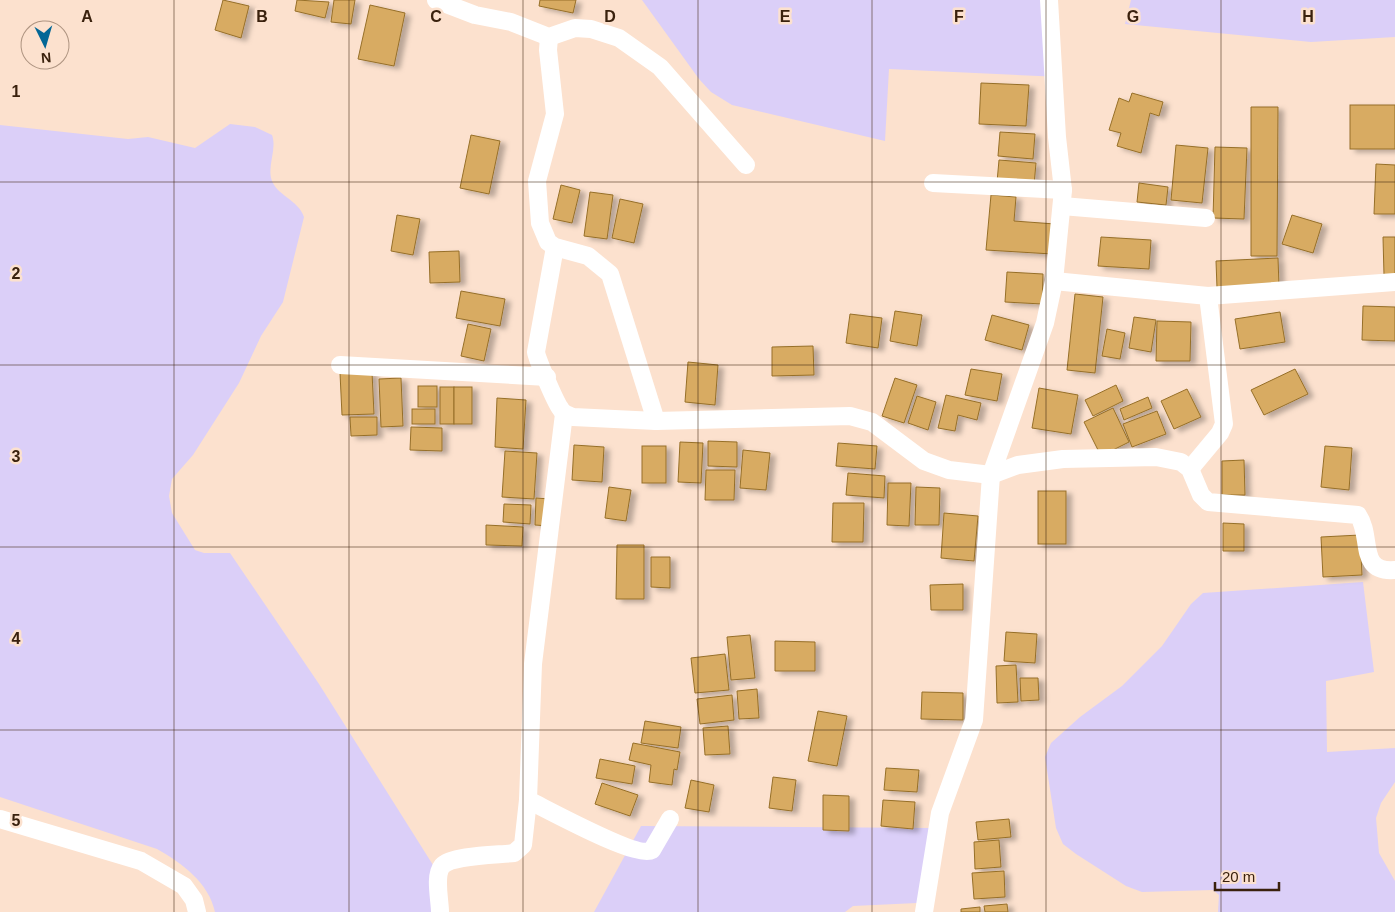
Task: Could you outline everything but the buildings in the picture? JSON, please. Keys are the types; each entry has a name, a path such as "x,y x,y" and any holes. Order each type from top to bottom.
{"street":[{"path":"436,0 475,15 517,24 549,37 575,28 591,29 619,38 660,67 746,165"},
{"path":"924,912 940,813 974,720 991,475 1045,323 1054,281 1063,198 1057,137 1049,0"},
{"path":"549,37 548,50 555,114 537,181 540,223 548,242 555,247 588,256 610,274 656,421"},
{"path":"933,183 1063,198 1206,218"},
{"path":"555,247 536,352 537,361 547,377 559,408 564,414 656,421 850,416 872,422 924,462 949,470 991,475 1018,465 1063,459 1156,458 1181,462 1190,469 1200,495 1208,502 1358,515 1363,522 1370,562 1378,569 1395,570"},
{"path":"1054,281 1208,296 1395,282"},
{"path":"1190,469 1214,440 1224,424 1208,296"},
{"path":"340,365 547,377"},
{"path":"440,912 439,877 443,866 454,859 514,853 523,844 528,800 533,664 564,414"},
{"path":"528,800 600,836 643,852 652,850 670,819"},
{"path":"0,819 141,861 184,886 194,900 197,912"}],"shaded area":[{"path":"642,0 1057,0 1061,77 889,69 885,141 732,105 711,92 699,79"},
{"path":"1131,0 1395,0 1395,37 1311,42 1125,24"},
{"path":"230,124 255,127 272,135 274,146 270,172 273,184 297,206 304,217 283,302 261,336 239,383 193,455 172,479 169,496 172,513 195,550 204,553 230,553 319,684 433,865 445,912 215,912 212,902 201,883 185,867 157,849 0,797 0,125 128,139 148,137 195,148"},
{"path":"1363,582 1374,672 1326,681 1327,752 1395,748 1395,782 1381,803 1376,818 1379,853 1395,881 1395,912 1218,912 1219,895 1213,890 1142,892 1126,886 1063,844 1056,828 1045,757 1051,743 1080,717 1122,686 1162,646 1191,604 1203,593"},
{"path":"641,826 931,828 917,903 853,906 845,912 594,912"}]}
